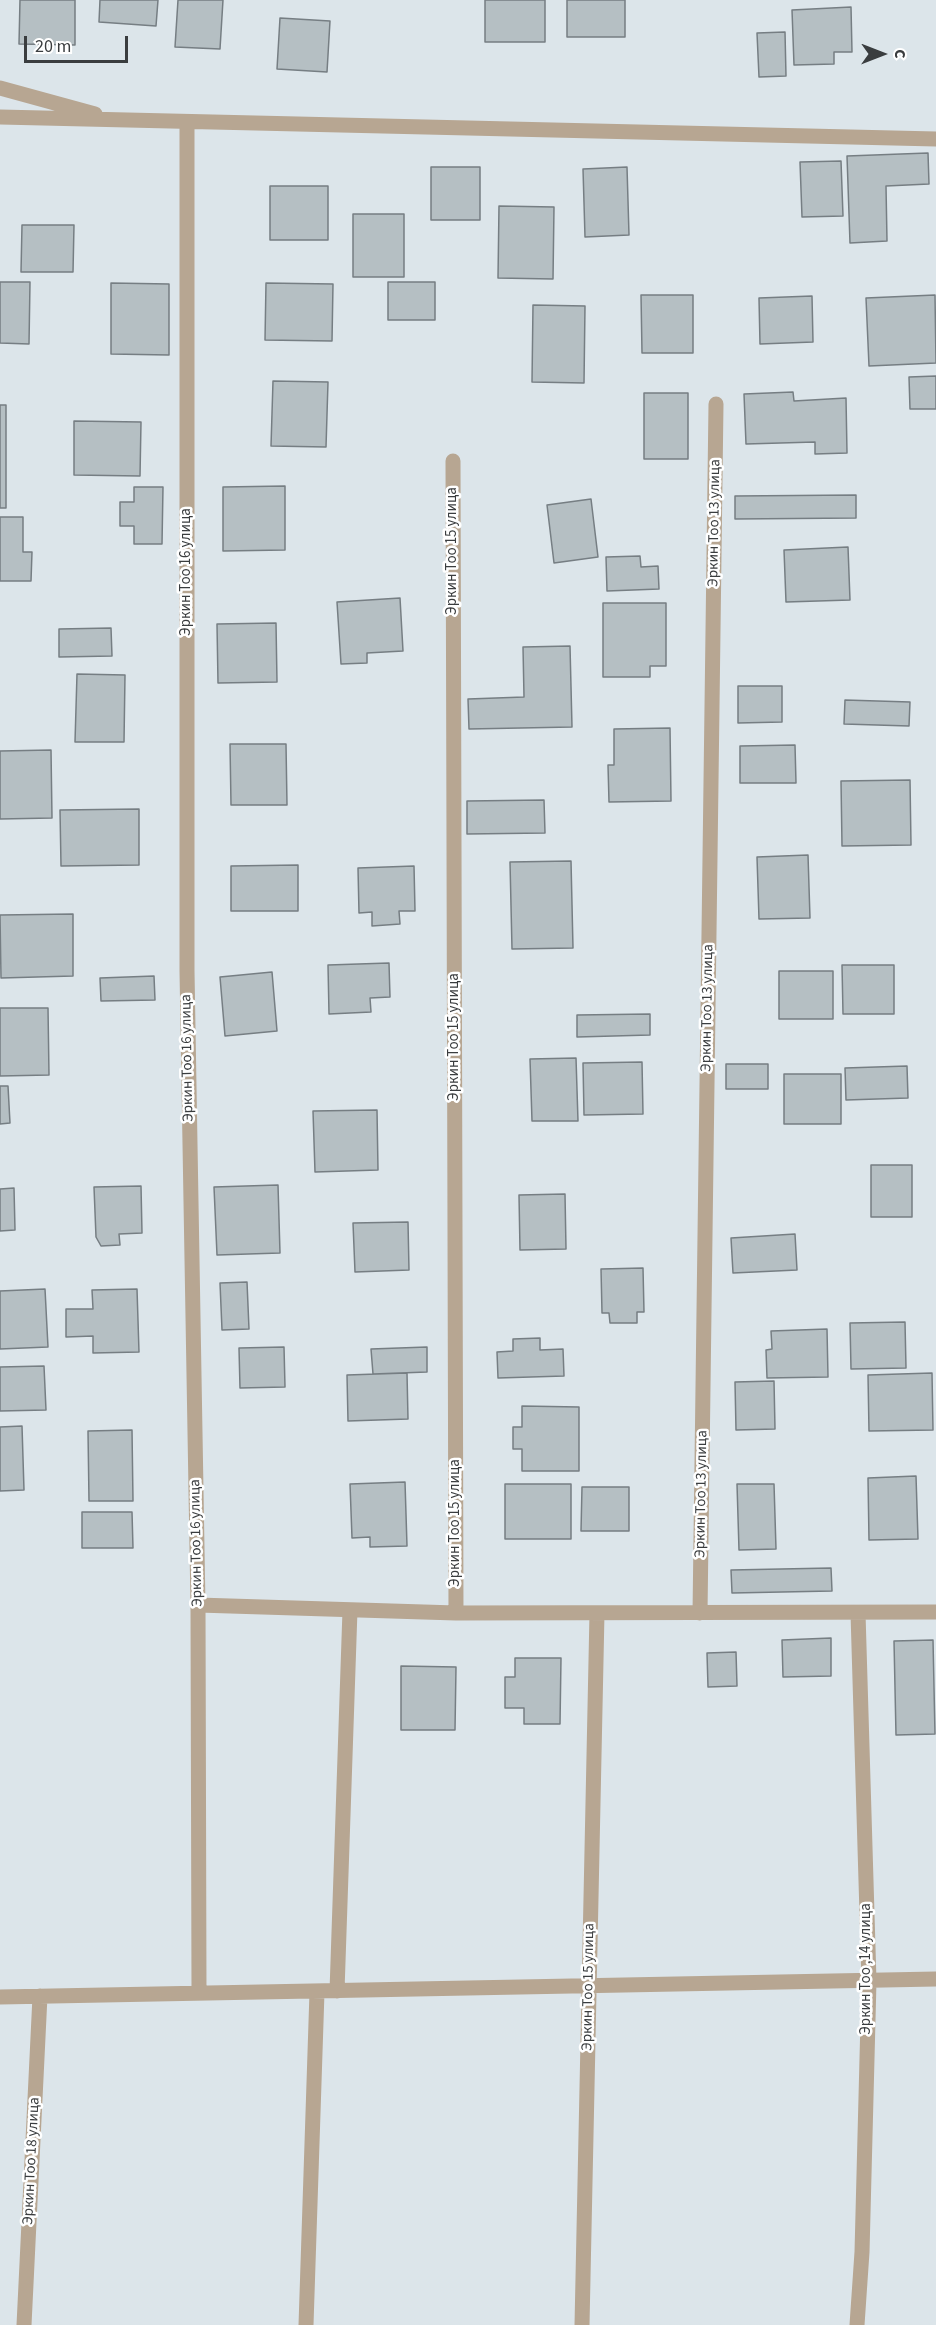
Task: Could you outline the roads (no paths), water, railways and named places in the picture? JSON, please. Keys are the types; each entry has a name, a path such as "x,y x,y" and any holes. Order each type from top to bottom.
{"street":[{"path":"0,88 119,120"},
{"path":"0,117 936,139"},
{"name":"Эркин Тоо 16 улица","path":"187,122 187,971 198,1605 199,1993"},
{"name":"Эркин Тоо 13 улица","path":"700,1613 716,404"},
{"name":"Эркин Тоо 15 улица","path":"453,461 456,1613"},
{"path":"198,1605 456,1613 936,1612"},
{"path":"337,1991 350,1610"},
{"name":"Эркин Тоо 15 улица","path":"582,2325 597,1613"},
{"name":"Эркин Тоо ,14 улица","path":"857,2325 862,2252 869,1981 858,1613"},
{"path":"0,1997 936,1979"},
{"path":"306,2325 317,1992"},
{"name":"Эркин Тоо 18 улица","path":"24,2325 40,1996"}]}
